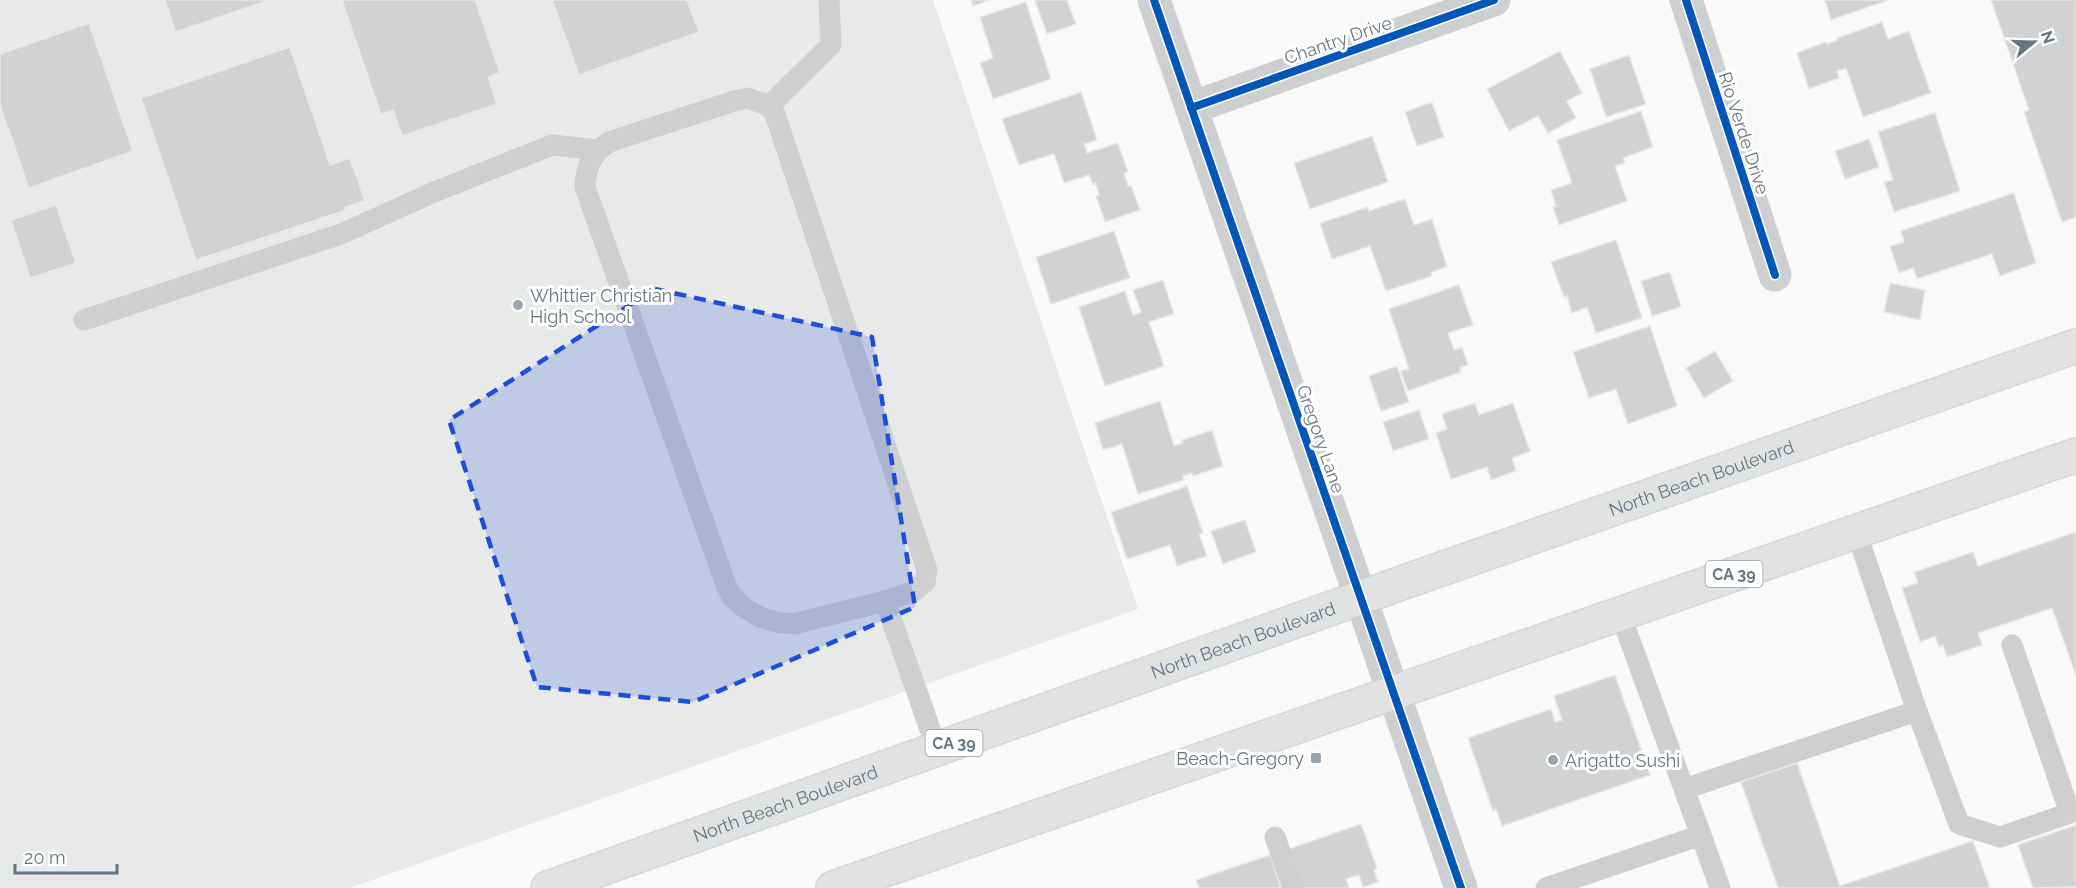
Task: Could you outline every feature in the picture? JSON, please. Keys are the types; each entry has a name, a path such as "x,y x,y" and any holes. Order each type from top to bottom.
{"main road":[{"name":"North Beach Boulevard","path":"548,888 1360,597 2076,346"},
{"name":"CA 39","path":"832,888 2076,455"}],"street":[{"name":"Gregory Lane","path":"1154,0 1461,888"},
{"name":"Chantry Drive","path":"1191,108 1494,0"},
{"name":"Rio Verde Drive","path":"1686,0 1774,275"}],"lane":[{"path":"769,106 831,45 829,0"},
{"path":"748,98 759,100 769,106 775,114 927,564 925,582 915,591 794,624 760,617 746,609 732,597 726,585 585,188 586,174 597,150 609,142 734,101 748,98"},
{"path":"84,320 341,234 432,193 552,146 597,150"},
{"path":"1856,531 1917,711 1959,824 2000,837 2070,813 2069,786 2012,645"},
{"path":"885,601 937,749"},
{"path":"1620,613 1720,888"},
{"path":"1684,789 1917,711"},
{"path":"1546,888 1701,835"},
{"path":"1275,837 1293,888"}],"highlighted area":[{"path":"655,289 872,337 915,607 693,702 537,687 449,420"}],"shaded area":[{"name":"Whittier Christian High School","path":"0,0 933,0 1138,609 350,888 0,888"}],"building":[{"path":"165,0 265,0 266,1 176,32"},
{"path":"342,0 475,0 500,73 488,77 497,104 402,136 393,110 381,115"},
{"path":"552,0 687,0 699,32 579,75"},
{"path":"971,0 990,0 973,6"},
{"path":"1035,0 1067,0 1076,24 1047,34"},
{"path":"1825,0 1889,0 1831,20"},
{"path":"1991,0 2076,0 2076,217 2062,222 2024,112 2029,110"},
{"path":"1026,2 1051,79 993,99 980,63 993,58 980,17"},
{"path":"1882,22 1888,39 1909,31 1931,93 1863,117 1846,68 1837,71 1839,78 1809,89 1797,53 1838,40 1837,38"},
{"path":"89,23 133,151 29,188 0,105 0,54"},
{"path":"290,47 330,165 350,158 365,201 345,207 346,210 196,260 141,98"},
{"path":"1560,51 1582,93 1567,101 1576,118 1548,133 1538,116 1509,131 1487,89"},
{"path":"1629,55 1646,104 1606,117 1590,69"},
{"path":"1081,92 1097,140 1084,144 1087,153 1118,143 1128,172 1124,173 1128,186 1131,185 1140,210 1105,222 1096,196 1099,195 1096,183 1093,184 1089,175 1064,183 1054,154 1019,165 1002,119"},
{"path":"1432,102 1444,137 1417,146 1405,112"},
{"path":"1641,111 1653,147 1623,158 1625,163 1615,166 1627,201 1559,225 1553,207 1556,206 1551,190 1572,183 1557,140"},
{"path":"1935,113 1960,191 1894,212 1884,182 1893,180 1878,132"},
{"path":"1372,136 1388,182 1310,209 1294,163"},
{"path":"1869,139 1879,167 1845,179 1835,151"},
{"path":"2014,193 2036,263 2000,276 1992,254 1917,279 1913,268 1899,273 1890,246 1904,242 1901,231"},
{"path":"1405,199 1414,225 1432,219 1447,267 1431,272 1432,276 1386,291 1370,246 1332,259 1320,223 1368,207 1369,211"},
{"path":"56,205 76,263 30,278 11,220"},
{"path":"1114,231 1130,278 1051,304 1036,257"},
{"path":"1616,240 1642,318 1596,333 1587,307 1572,313 1567,296 1564,297 1551,262"},
{"path":"1670,272 1681,307 1652,316 1641,281"},
{"path":"1163,280 1174,314 1149,322 1164,366 1105,386 1079,307 1125,291 1133,315 1141,312 1133,290"},
{"path":"1890,283 1925,290 1920,320 1884,312"},
{"path":"1459,285 1473,325 1448,333 1454,350 1462,347 1468,365 1460,368 1461,372 1408,391 1401,371 1409,369 1389,309"},
{"path":"1650,326 1677,406 1628,424 1616,389 1589,398 1573,352"},
{"path":"1715,351 1733,381 1704,398 1686,368"},
{"path":"1397,366 1409,402 1381,411 1369,376"},
{"path":"1160,401 1174,446 1183,443 1182,440 1212,430 1223,466 1193,476 1192,473 1183,476 1184,480 1138,494 1122,444 1103,450 1095,423"},
{"path":"1475,403 1479,415 1513,403 1530,451 1512,458 1516,471 1491,480 1487,467 1451,479 1436,433 1447,429 1442,414"},
{"path":"1419,410 1429,439 1393,451 1383,422"},
{"path":"1187,486 1203,533 1199,534 1207,556 1177,566 1170,545 1127,559 1111,512"},
{"path":"1245,520 1256,552 1223,564 1211,531"},
{"path":"2076,532 2076,676 2052,608 1978,633 1982,645 1947,657 1943,645 1939,647 1935,636 1920,642 1902,588 1918,583 1914,572 1973,552 1978,566"},
{"path":"1615,675 1650,775 1502,826 1496,809 1493,811 1468,738 1551,709 1555,722 1562,720 1554,696"},
{"path":"1797,763 1840,886 1973,841 1990,888 1778,888 1741,782"},
{"path":"1361,824 1377,868 1374,870 1378,882 1363,887 1359,875 1346,879 1349,888 1302,888 1289,849"},
{"path":"2076,825 2076,887 2033,888 2018,845"},
{"path":"1270,855 1281,888 1199,888 1196,880"}],"cycle path":[{"path":"1154,0 1461,888"},
{"path":"1191,108 1494,0"},
{"path":"1686,0 1775,275"}],"place":[{"name":"Whittier Christian High School","path":"518,305"},
{"name":"Beach-Gregory","path":"1316,758"},
{"name":"Arigatto Sushi","path":"1553,760"}]}
